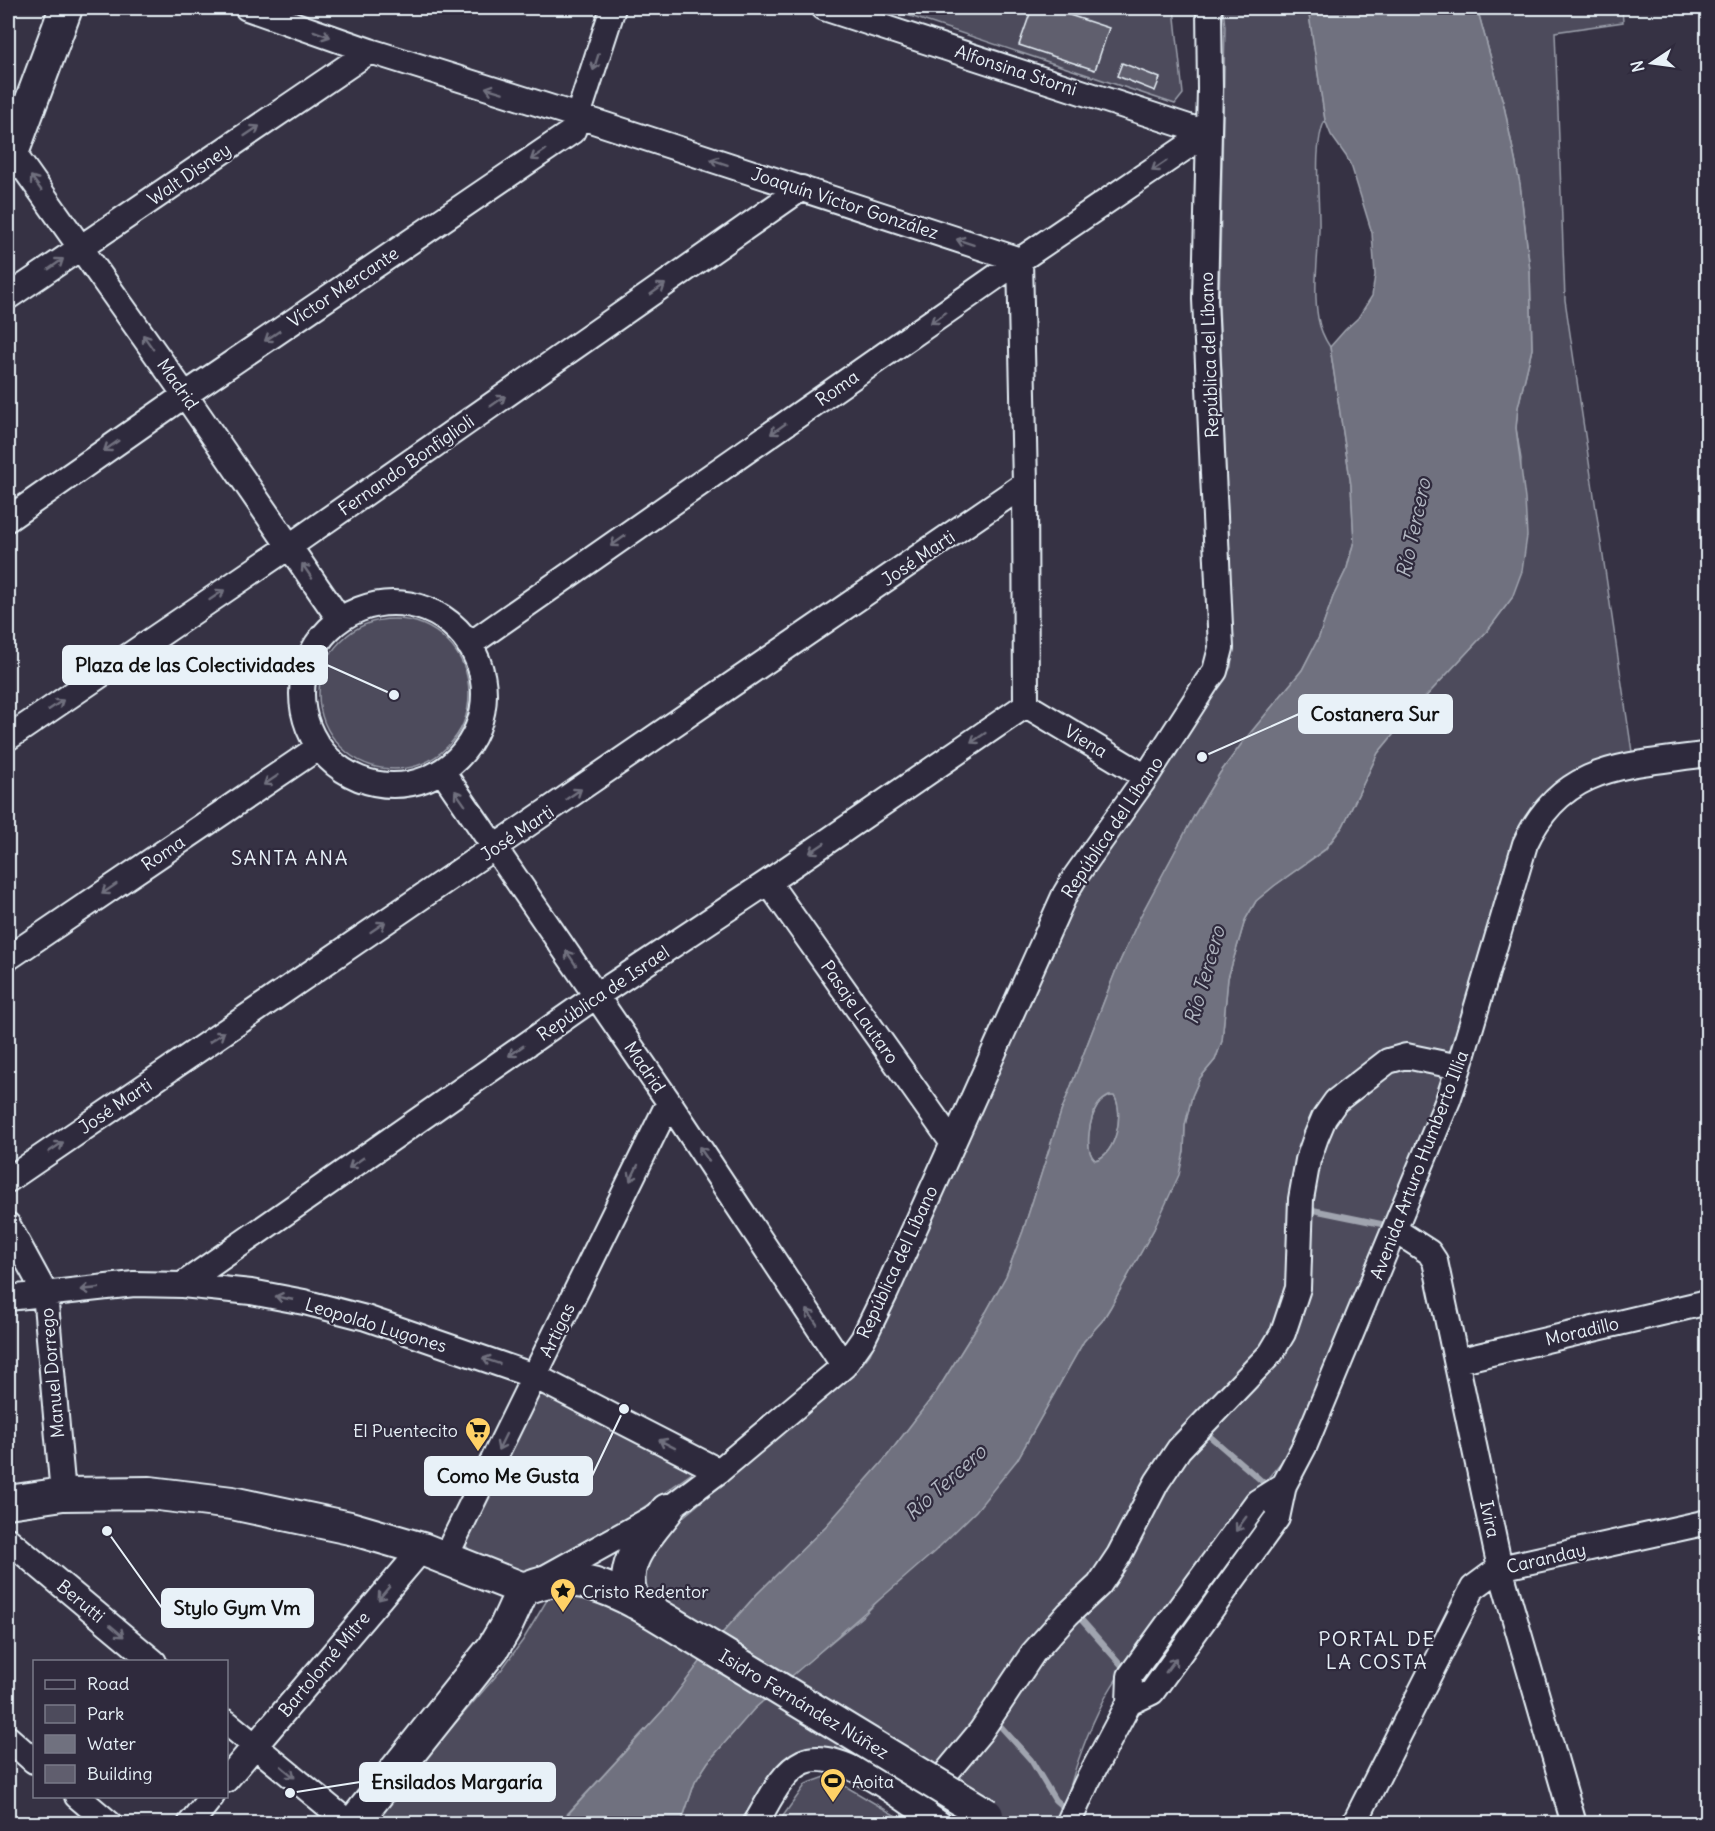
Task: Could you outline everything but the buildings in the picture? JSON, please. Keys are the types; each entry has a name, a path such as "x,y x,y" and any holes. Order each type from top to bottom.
{"main road":[{"path":"9,155 66,8"},
{"path":"8,1502 63,1494 150,1493 232,1503 350,1528 433,1553 523,1589 493,1648 351,1824"},
{"path":"643,1606 628,1582 629,1566 666,1510"},
{"name":"Isidro Fernández Núñez","path":"523,1589 550,1581 575,1581 609,1590 643,1606 995,1819"}],"street":[{"name":"Joaquín Víctor González","path":"248,8 370,51 802,188 1020,260"},
{"name":"Víctor Mercante","path":"8,519 573,131 613,8"},
{"name":"Alfonsina Storni","path":"824,8 1207,133"},
{"name":"República del Líbano","path":"523,1589 666,1510 719,1470 844,1366 863,1338 886,1292 1065,894 1075,876 1146,777 1215,670 1221,648 1205,299 1209,8"},
{"name":"Walt Disney","path":"8,297 370,51"},
{"name":"Roma","path":"469,645 1020,260 1207,133"},
{"name":"Madrid","path":"9,155 81,246 340,620"},
{"name":"Fernando Bonfiglioli","path":"8,738 290,546 802,188"},
{"path":"1020,260 1025,484 1026,705"},
{"name":"José Marti","path":"8,1180 1025,484"},
{"path":"383,603 406,604 428,610 448,622 469,645 476,657 482,677 484,699 480,720 459,758 442,771 424,780 405,785 386,785 366,781 348,773 332,762 319,747 308,726 302,703 303,679 310,656 322,636 340,620 360,609 383,603"},
{"name":"Viena","path":"1026,705 1146,777"},
{"name":"República de Israel","path":"182,1285 596,996 768,882 1026,705"},
{"name":"Roma","path":"8,958 319,747"},
{"name":"Avenida Arturo Humberto Illia","path":"1068,1824 1087,1782 1129,1703 1130,1676 1257,1502 1284,1485 1305,1444 1395,1230 1460,1067 1532,830 1541,815 1565,790 1586,778 1611,769 1707,754"},
{"name":"Madrid","path":"442,771 669,1102 844,1366"},
{"name":"Pasaje Lautaro","path":"768,882 952,1142"},
{"path":"917,1808 981,1731 1033,1653 1068,1614 1099,1585 1119,1556 1157,1482 1179,1449 1257,1369 1271,1353 1283,1333 1298,1288 1301,1199 1304,1178 1316,1137 1324,1118 1336,1101 1371,1073 1397,1057 1406,1056 1460,1067"},
{"name":"Artigas","path":"433,1553 534,1376 669,1102"},
{"name":"Manuel Dorrego","path":"8,1225 45,1293 63,1494"},
{"name":"Ivira","path":"1395,1230 1429,1252 1435,1261 1500,1568 1574,1824"},
{"name":"Leopoldo Lugones","path":"8,1299 134,1284 182,1285 251,1292 304,1302 356,1316 534,1376 719,1470"},
{"name":"Moradillo","path":"1457,1361 1707,1302"},
{"name":"Caranday","path":"1354,1824 1473,1588 1500,1568 1707,1522"},
{"name":"Berutti","path":"8,1540 152,1660"},
{"name":"Bartolomé Mitre","path":"228,1778 255,1745 433,1553"},
{"path":"228,1724 351,1824"},
{"path":"8,1738 33,1760"},
{"path":"755,1824 785,1778 803,1762 813,1759 833,1760 854,1768 940,1824"},
{"path":"78,1798 110,1824"},
{"path":"190,1824 211,1798"}],"green space":[{"path":"886,8 1174,8 1183,94 1175,104"},
{"path":"1223,8 1308,8 1325,120 1321,131 1318,158 1317,307 1321,330 1330,347 1351,485 1354,541 1347,568 1333,597 1319,637 1302,670 1220,773 1195,814 1141,915 1116,970 1061,1112 1023,1231 1006,1276 986,1312 937,1391 884,1460 826,1526 757,1594 718,1638 645,1593 643,1569 671,1527 845,1382 870,1354 1069,912 1084,885 1156,783 1231,667 1233,644 1219,304 1225,27"},
{"path":"1477,8 1622,8 1623,22 1555,32 1565,300 1632,752 1599,761 1570,774 1546,794 1525,821 1448,1064 1386,1225 1291,1450 1134,1658 1124,1668 1107,1694 1092,1724 1065,1803 1055,1823 1020,1823 999,1817 980,1823 949,1823 829,1752 748,1823 681,1824 695,1782 708,1762 754,1709 864,1615 1017,1460 1084,1341 1102,1321 1154,1229 1184,1151 1185,1125 1192,1096 1200,1078 1215,1060 1222,1041 1228,978 1245,920 1256,901 1325,850 1343,826 1378,753 1416,707 1488,630 1512,598 1521,459 1516,428 1518,407 1532,349 1530,271 1520,184 1504,106"},
{"path":"394,619 423,624 436,631 447,641 457,652 464,665 469,694 464,723 457,736 447,747 436,757 423,764 394,769 365,764 352,757 341,747 331,736 324,723 319,694 324,665 331,652 341,641 352,631 365,624"},
{"path":"1110,1096 1114,1096 1119,1112 1116,1132 1108,1151 1095,1160 1089,1149 1090,1125 1098,1105"},
{"path":"540,1391 693,1469 692,1473 634,1514 526,1573 519,1574 469,1550 465,1544"},
{"path":"1264,1511 1267,1513 1148,1680 1143,1679 1141,1677"},
{"path":"550,1595 594,1596 707,1654 667,1706 559,1823 368,1824 502,1669 523,1640"},
{"name":"Aoita","path":"828,1776 908,1823 778,1823 806,1784"}],"water":[{"name":"Río Tercero","path":"1308,8 1477,8 1504,106 1520,184 1530,271 1532,349 1518,407 1516,428 1527,536 1522,571 1512,598 1488,630 1416,707 1378,753 1343,826 1324,850 1256,901 1245,920 1228,978 1222,1041 1215,1060 1200,1078 1192,1096 1185,1125 1184,1151 1179,1175 1154,1229 1110,1308 1084,1341 1017,1460 976,1511 934,1552 754,1709 708,1762 695,1782 681,1823 559,1824 667,1706 718,1638 757,1594 826,1526 884,1460 937,1391 1006,1276 1023,1231 1061,1112 1116,970 1141,915 1195,814 1220,773 1302,670 1319,637 1333,597 1347,568 1354,541 1351,485 1330,347 1358,318 1372,296 1375,275 1372,233 1352,168 1331,135 1325,120","holes":["1109,1096 1114,1096 1119,1112 1116,1132 1108,1151 1095,1160 1089,1149 1092,1117 1100,1102"]}],"waterway":[{"path":"1313,1210 1386,1225"},
{"path":"1206,1433 1264,1483"},
{"path":"1078,1616 1124,1668"},
{"path":"994,1719 1031,1760 1055,1800 1063,1807"}],"place":[{"name":"Plaza de las Colectividades","path":"394,695"},
{"name":"Costanera Sur","path":"1202,757"},
{"name":"Como Me Gusta","path":"624,1409"},
{"name":"El Puentecito","path":"478,1453"},
{"name":"Stylo Gym Vm","path":"107,1531"},
{"name":"Cristo Redentor","path":"563,1614"},
{"name":"Ensilados Margaría","path":"290,1793"},
{"name":"Aoita","path":"833,1804"}],"district":[{"name":"SANTA ANA","path":"290,857"},
{"name":"PORTAL DE LA COSTA","path":"1377,1650"}]}
